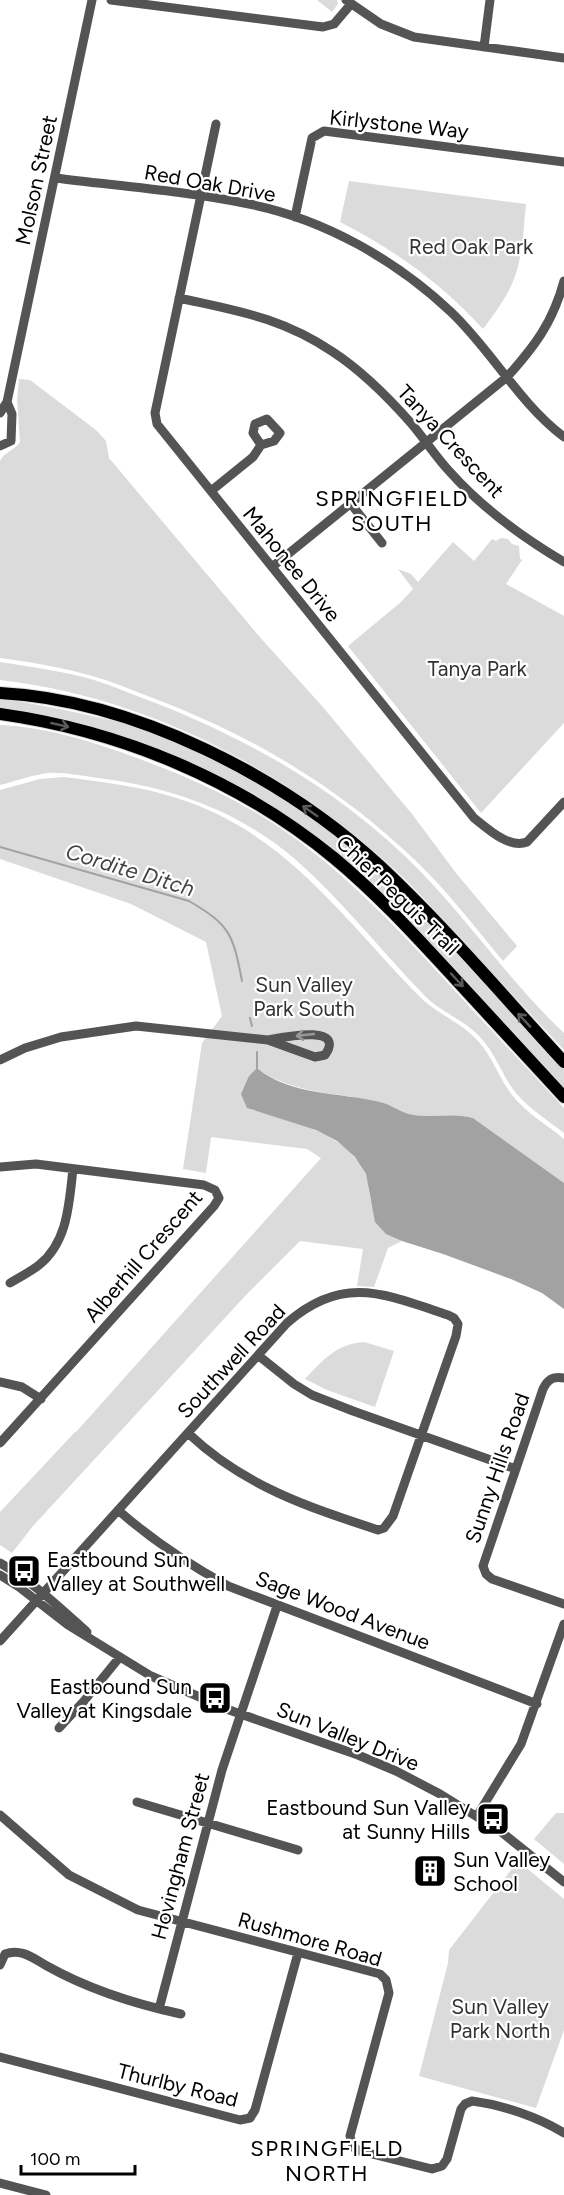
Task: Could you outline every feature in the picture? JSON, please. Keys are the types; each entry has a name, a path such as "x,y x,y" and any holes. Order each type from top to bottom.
{"main road":[{"path":"0,688 30,695"},
{"name":"Chief Peguis Trail","path":"0,693 30,695 101,711 169,734 240,767 308,809 357,847 403,889 564,1062"},
{"name":"Chief Peguis Trail","path":"1,714 73,728 155,754 229,788 290,825 333,857 379,898 564,1097"}],"street":[{"name":"Molson Street","path":"0,413 7,402 92,0"},
{"path":"111,0 323,27 334,24 348,2 374,21 403,34 426,40 564,58"},
{"path":"484,47 490,0"},
{"name":"Mahonee Drive","path":"216,124 154,419 465,808 485,827 510,842 521,844 527,842 564,802"},
{"name":"Kirlystone Way","path":"295,216 312,138 324,131 564,162"},
{"name":"Red Oak Drive","path":"55,178 250,204 295,216 338,234 369,251 426,290 478,341 539,415 564,437"},
{"path":"272,567 507,377 536,344 558,304 564,281"},
{"name":"Tanya Crescent","path":"179,298 241,310 287,327 315,341 365,375 411,424 452,475 488,509 510,528 564,562"},
{"name":"Molson Street","path":"0,446 10,441 12,414 7,402"},
{"path":"211,491 253,456 261,445"},
{"path":"351,504 382,543"},
{"path":"0,1060 25,1048 61,1037 118,1027 150,1026 268,1040 315,1057 324,1055 328,1046 323,1036 312,1034 268,1040"},
{"name":"Alberhill Crescent","path":"0,1167 36,1164 204,1185 215,1190 219,1198 0,1443"},
{"path":"10,1283 40,1265 63,1233 67,1221 73,1169"},
{"name":"Southwell Road","path":"0,1641 260,1356 287,1323 313,1304 343,1293 364,1291 384,1294 454,1318 458,1324 458,1330 421,1435"},
{"path":"260,1356 294,1384 312,1395 516,1468"},
{"name":"Sunny Hills Road","path":"564,1378 553,1377 547,1381 483,1566 486,1574 492,1579 564,1604"},
{"path":"0,1383 22,1387 41,1399"},
{"path":"189,1434 221,1461 253,1482 282,1496 378,1530 384,1528 393,1516 421,1435"},
{"name":"Sage Wood Avenue","path":"118,1510 150,1538 188,1564 228,1586 537,1704"},
{"name":"Sun Valley Drive","path":"0,1563 21,1575 44,1593 105,1648"},
{"name":"Sun Valley Drive","path":"0,1575 68,1625 160,1681 241,1714 385,1766 440,1794 477,1816 533,1856 564,1882"},
{"name":"Hovingham Street","path":"159,2009 180,1922 222,1770 277,1606"},
{"path":"477,1816 521,1744 564,1624"},
{"path":"59,1728 119,1658"},
{"path":"137,1802 298,1850"},
{"name":"Rushmore Road","path":"0,1815 69,1875 138,1910 380,1974 389,1986 388,1994 350,2136 353,2147 360,2151 432,2169 442,2166 447,2159 461,2109 472,2101 523,2114 564,2133"},
{"path":"0,1965 5,1954 14,1950 85,1985 182,2014"},
{"name":"Thurlby Road","path":"0,2057 240,2120 250,2118 255,2110 298,1953"},
{"path":"0,2183 46,2195"}],"green space":[{"path":"317,0 337,0 338,4 332,12"},
{"name":"Red Oak Park","path":"349,181 526,204 522,248 514,280 483,329 451,297 417,269 380,244 340,222"},
{"path":"19,379 30,380 96,430 106,441 109,458 258,635 322,706 517,946 503,961 417,862 357,810 293,766 190,713 97,677 0,658 0,461 20,442 17,400"},
{"name":"Tanya Park","path":"501,538 508,539 512,544 519,546 522,560 506,584 564,616 564,723 481,813 348,646 401,602 413,589 398,569 411,574 418,582 453,542 474,561 492,539 496,541"},
{"path":"0,662 82,677 153,702 227,734 297,773 330,795 393,845 422,873 527,995 564,1033 564,1050 404,878 351,832 306,799 260,769 211,743 160,721 108,703 55,689 0,680"},
{"path":"0,698 129,724 180,744 240,772 293,804 333,833 399,892 564,1069 564,1091 396,908 225,780 0,709"},
{"path":"0,725 70,736 154,764 237,802 298,841 354,887 380,912 564,1108 564,1133 522,1099 510,1085 492,1053 479,1036 430,1001 330,892 274,843 228,815 203,804 178,795 125,782 73,774 48,773 0,785"},
{"name":"Sun Valley Park South","path":"64,777 135,787 176,798 215,813 249,832 281,855 338,909 420,997 464,1028 478,1041 507,1088 518,1101 564,1139 564,1183 473,1118 409,1114 380,1102 301,1088 271,1077 257,1068 247,1108 313,1129 343,1146 355,1158 366,1175 372,1208 378,1221 387,1232 402,1241 388,1248 374,1287 357,1286 363,1249 300,1241 246,1295 33,1526 12,1553 0,1545 0,1512 76,1432 321,1158 307,1149 211,1137 206,1173 183,1169 202,1043 222,1016 206,942 131,904 0,859 0,790 40,779"},
{"path":"364,1342 394,1351 375,1407 327,1390 305,1379 331,1354 354,1343"},
{"path":"556,1813 564,1813 564,1864 534,1839"},
{"name":"Sun Valley Park North","path":"518,1861 564,1899 564,2030 536,2108 419,2076 448,1963 449,1950"}],"shaded area":[{"path":"257,1068 285,1084 316,1092 380,1102 409,1114 473,1118 564,1183 564,1309 542,1293 511,1279 386,1234 375,1222 366,1174 355,1157 337,1141 316,1130 247,1108 241,1094 249,1076"}],"waterway":[{"name":"Cordite Ditch","path":"0,847 189,901 203,909 228,932 236,952 242,981"},
{"name":"Cordite Ditch","path":"250,1018 252,1026"},
{"name":"Cordite Ditch","path":"257,1052 257,1068"}],"place":[{"name":"Eastbound Sun Valley at Southwell","path":"24,1571"},
{"name":"Eastbound Sun Valley at Kingsdale","path":"215,1698"},
{"name":"Eastbound Sun Valley at Sunny Hills","path":"493,1819"},
{"name":"Sun Valley School","path":"430,1871"}],"district":[{"name":"SPRINGFIELD SOUTH","path":"392,510"},
{"name":"SPRINGFIELD NORTH","path":"327,2160"}]}
